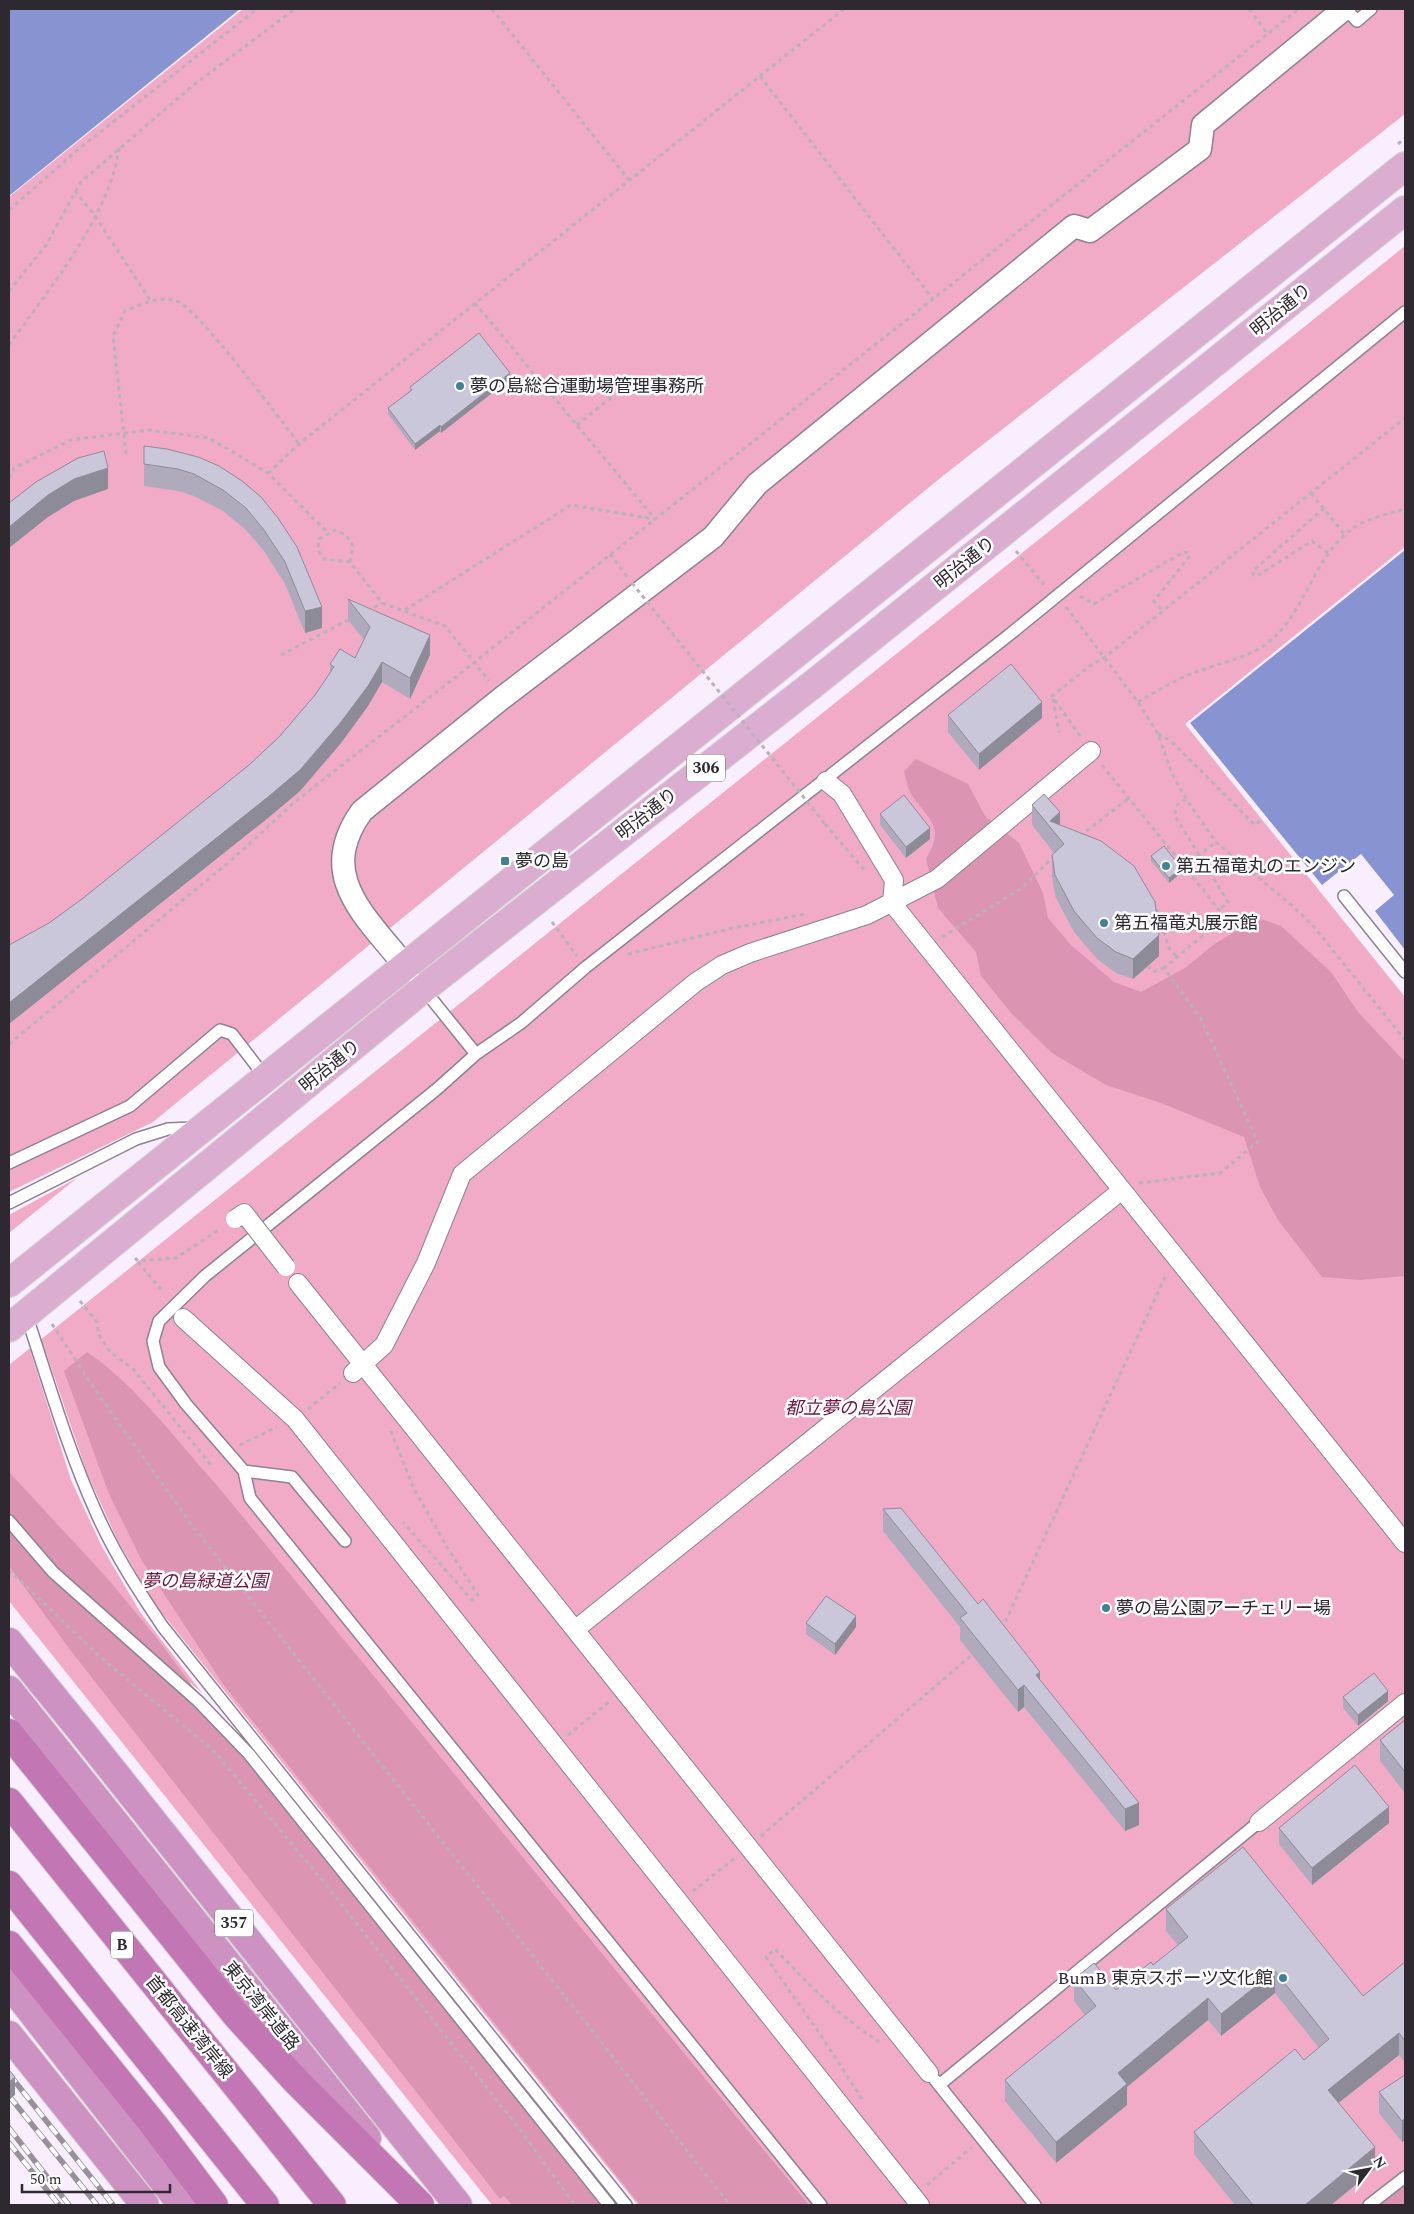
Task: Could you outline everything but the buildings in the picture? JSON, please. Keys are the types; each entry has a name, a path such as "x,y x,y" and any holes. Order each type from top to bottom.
{"highway":[{"name":"357","path":"9,1642 458,2205"},
{"path":"9,1684 33,1709 61,1729 86,1737"},
{"name":"東京湾岸道路","path":"9,1690 420,2205"},
{"path":"9,1733 236,2015 295,2080 420,2205"},
{"name":"首都高速湾岸線","path":"9,1802 332,2205"},
{"path":"9,1885 265,2205"},
{"path":"9,1945 154,2125 214,2205"},
{"path":"9,1983 182,2205"},
{"path":"9,2034 145,2205"}],"main road":[{"name":"明治通り","path":"9,1283 1405,166"},
{"name":"明治通り","path":"17,1321 423,989 812,685 1405,210"}],"street":[{"path":"405,966 358,910 347,886 343,854 350,827 362,811 502,698 713,538 757,484 1074,226 1090,231 1200,149 1203,125 1345,9"},
{"path":"358,1369 384,1345 426,1263 462,1174 696,982 722,965 750,953 867,915 937,879 1091,752"},
{"path":"826,781 842,794 894,880 892,903 1405,1543"},
{"path":"576,1629 1120,1188"},
{"path":"235,1219 244,1213 286,1267"},
{"path":"298,1283 358,1369 395,1404 934,2079"},
{"path":"183,1318 299,1415 554,1746 916,2201"},
{"path":"1259,1822 1405,1703"}],"lane":[{"path":"1345,9 1357,21 1371,9"},
{"path":"821,2205 250,1498 244,1471 186,1404 159,1367 153,1341 159,1321 205,1276 437,1089 476,1054 521,1023 586,968 775,818 826,781 1010,635 1405,312"},
{"path":"1344,896 1405,972"},
{"path":"405,966 476,1054"},
{"path":"9,1163 130,1106 220,1030 232,1034 265,1078"},
{"path":"9,1202 136,1138 168,1129 201,1128"},
{"path":"17,1321 96,1512 136,1588 163,1627 626,2205"},
{"path":"244,1471 292,1477 345,1541"},
{"path":"9,1522 53,1572 198,1701 249,1754 609,2205"},
{"path":"1035,2205 934,2079 1259,1822"},
{"path":"1369,2205 1405,2176"}],"path":[{"path":"9,210 80,148 257,9"},
{"path":"9,291 46,245 81,182 119,146 191,87 295,9"},
{"path":"492,9 629,180"},
{"path":"268,473 300,444 475,303 844,9"},
{"path":"1248,9 1268,34"},
{"path":"9,1044 235,858 298,800 1299,9"},
{"path":"760,76 933,299"},
{"path":"9,345 74,252 109,192 119,146"},
{"path":"75,191 95,216 150,300"},
{"path":"126,454 113,336 125,311 150,300 176,301 198,318 300,444"},
{"path":"475,303 655,519"},
{"path":"577,425 612,397"},
{"path":"1052,696 1091,665 1105,657 1405,418"},
{"path":"9,478 14,468 71,440 149,430 210,438 268,473 328,533"},
{"path":"1311,493 1345,535"},
{"path":"405,611 571,504 655,519"},
{"path":"1324,508 1253,571 1253,575 1257,576 1312,541 1329,554"},
{"path":"1138,702 1192,673 1246,655 1266,644 1278,633 1329,554 1345,535 1353,528 1375,518 1405,509"},
{"path":"350,562 353,546 346,535 335,530 320,539 318,550 324,559 350,562 382,603 445,626 502,698"},
{"path":"1016,551 1043,587 1048,583"},
{"path":"1163,611 1154,600 1189,557 1188,553 1184,552 1094,604 1077,594 1065,606 1138,702 1158,734 1172,774 1186,799 1216,842 1296,909 1315,928 1405,1040"},
{"path":"610,554 632,584 868,875"},
{"path":"365,612 382,603"},
{"path":"281,655 357,616"},
{"path":"1052,696 1059,732"},
{"path":"1052,696 1091,752 1225,917 1164,968 1153,972 1148,966"},
{"path":"1158,734 1171,741 1256,825 1260,821"},
{"path":"1072,842 1128,798"},
{"path":"1186,799 1176,806 1176,816 1228,902 1219,910"},
{"path":"1185,867 1216,842"},
{"path":"948,933 1022,888 1055,854 1060,860"},
{"path":"1150,894 1156,906 1169,948 1177,957"},
{"path":"627,955 733,928 808,914"},
{"path":"552,922 586,968"},
{"path":"1120,1188 1220,1172 1258,1142 1201,1018 1164,968"},
{"path":"138,1261 176,1258 235,1219"},
{"path":"997,1633 1005,1626 1175,1256"},
{"path":"135,1258 164,1293"},
{"path":"80,1301 97,1322 99,1335 110,1352 133,1369 211,1465"},
{"path":"52,1324 96,1391 191,1524 730,2205"},
{"path":"240,1445 299,1415 358,1369"},
{"path":"395,1404 384,1413 413,1487 447,1547 478,1595 472,1600 397,1516"},
{"path":"9,1570 99,1656 215,1752 377,1950 518,2127 575,2205"},
{"path":"679,1903 748,1847 974,1652"},
{"path":"554,1746 624,1690"},
{"path":"864,2102 766,1956 775,1949 817,1994 845,2020 882,2044"},
{"path":"916,2201 982,2139"}],"green space":[{"path":"243,9 1405,9 1405,114 944,475 153,1122 9,1192 9,197"},
{"name":"都立夢の島公園","path":"1405,246 1405,547 1185,724 1405,997 1405,2205 638,2205 153,1602 117,1539 87,1473 43,1344 31,1353 71,1480 102,1547 140,1612 202,1693 58,1567 9,1510 9,1365"},
{"path":"916,759 968,784 985,816 1019,843 1043,893 1048,918 1071,945 1114,982 1141,992 1185,968 1216,943 1258,918 1281,926 1331,972 1358,1012 1405,1062 1405,1276 1359,1280 1322,1277 1278,1220 1260,1187 1244,1137 1161,1103 1106,1085 1052,1053 1012,1014 981,976 976,952 938,908 926,859 932,848 935,831 929,817 911,794 904,771"},
{"path":"77,1178 9,1233 9,1215"},
{"name":"夢の島緑道公園","path":"87,1352 123,1381 139,1397 215,1483 809,2205 640,2205 223,1684 141,1559 109,1494 64,1371"},
{"path":"9,1472 108,1579 156,1637 248,1761 603,2205 512,2205 504,2196 500,2199 71,1651 9,1566"},
{"path":"9,1534 600,2205 492,2205 9,1601"},
{"path":"1405,2183 1405,2205 1378,2205"}],"water":[{"path":"9,9 240,9 9,196"},
{"path":"1405,550 1405,950 1375,911 1394,895 1361,854 1322,885 1190,723"}],"railway":[{"path":"9,2074 113,2205"},
{"path":"9,2096 97,2205"},
{"path":"9,2128 69,2205"},
{"path":"9,2143 59,2205"}],"place":[{"name":"夢の島総合運動場管理事務所","path":"460,386"},
{"name":"夢の島","path":"505,861"},
{"name":"第五福竜丸のエンジン","path":"1166,866"},
{"name":"第五福竜丸展示館","path":"1104,923"},
{"name":"夢の島公園アーチェリー場","path":"1106,1608"},
{"name":"BumB 東京スポーツ文化館","path":"1283,1978"}]}
